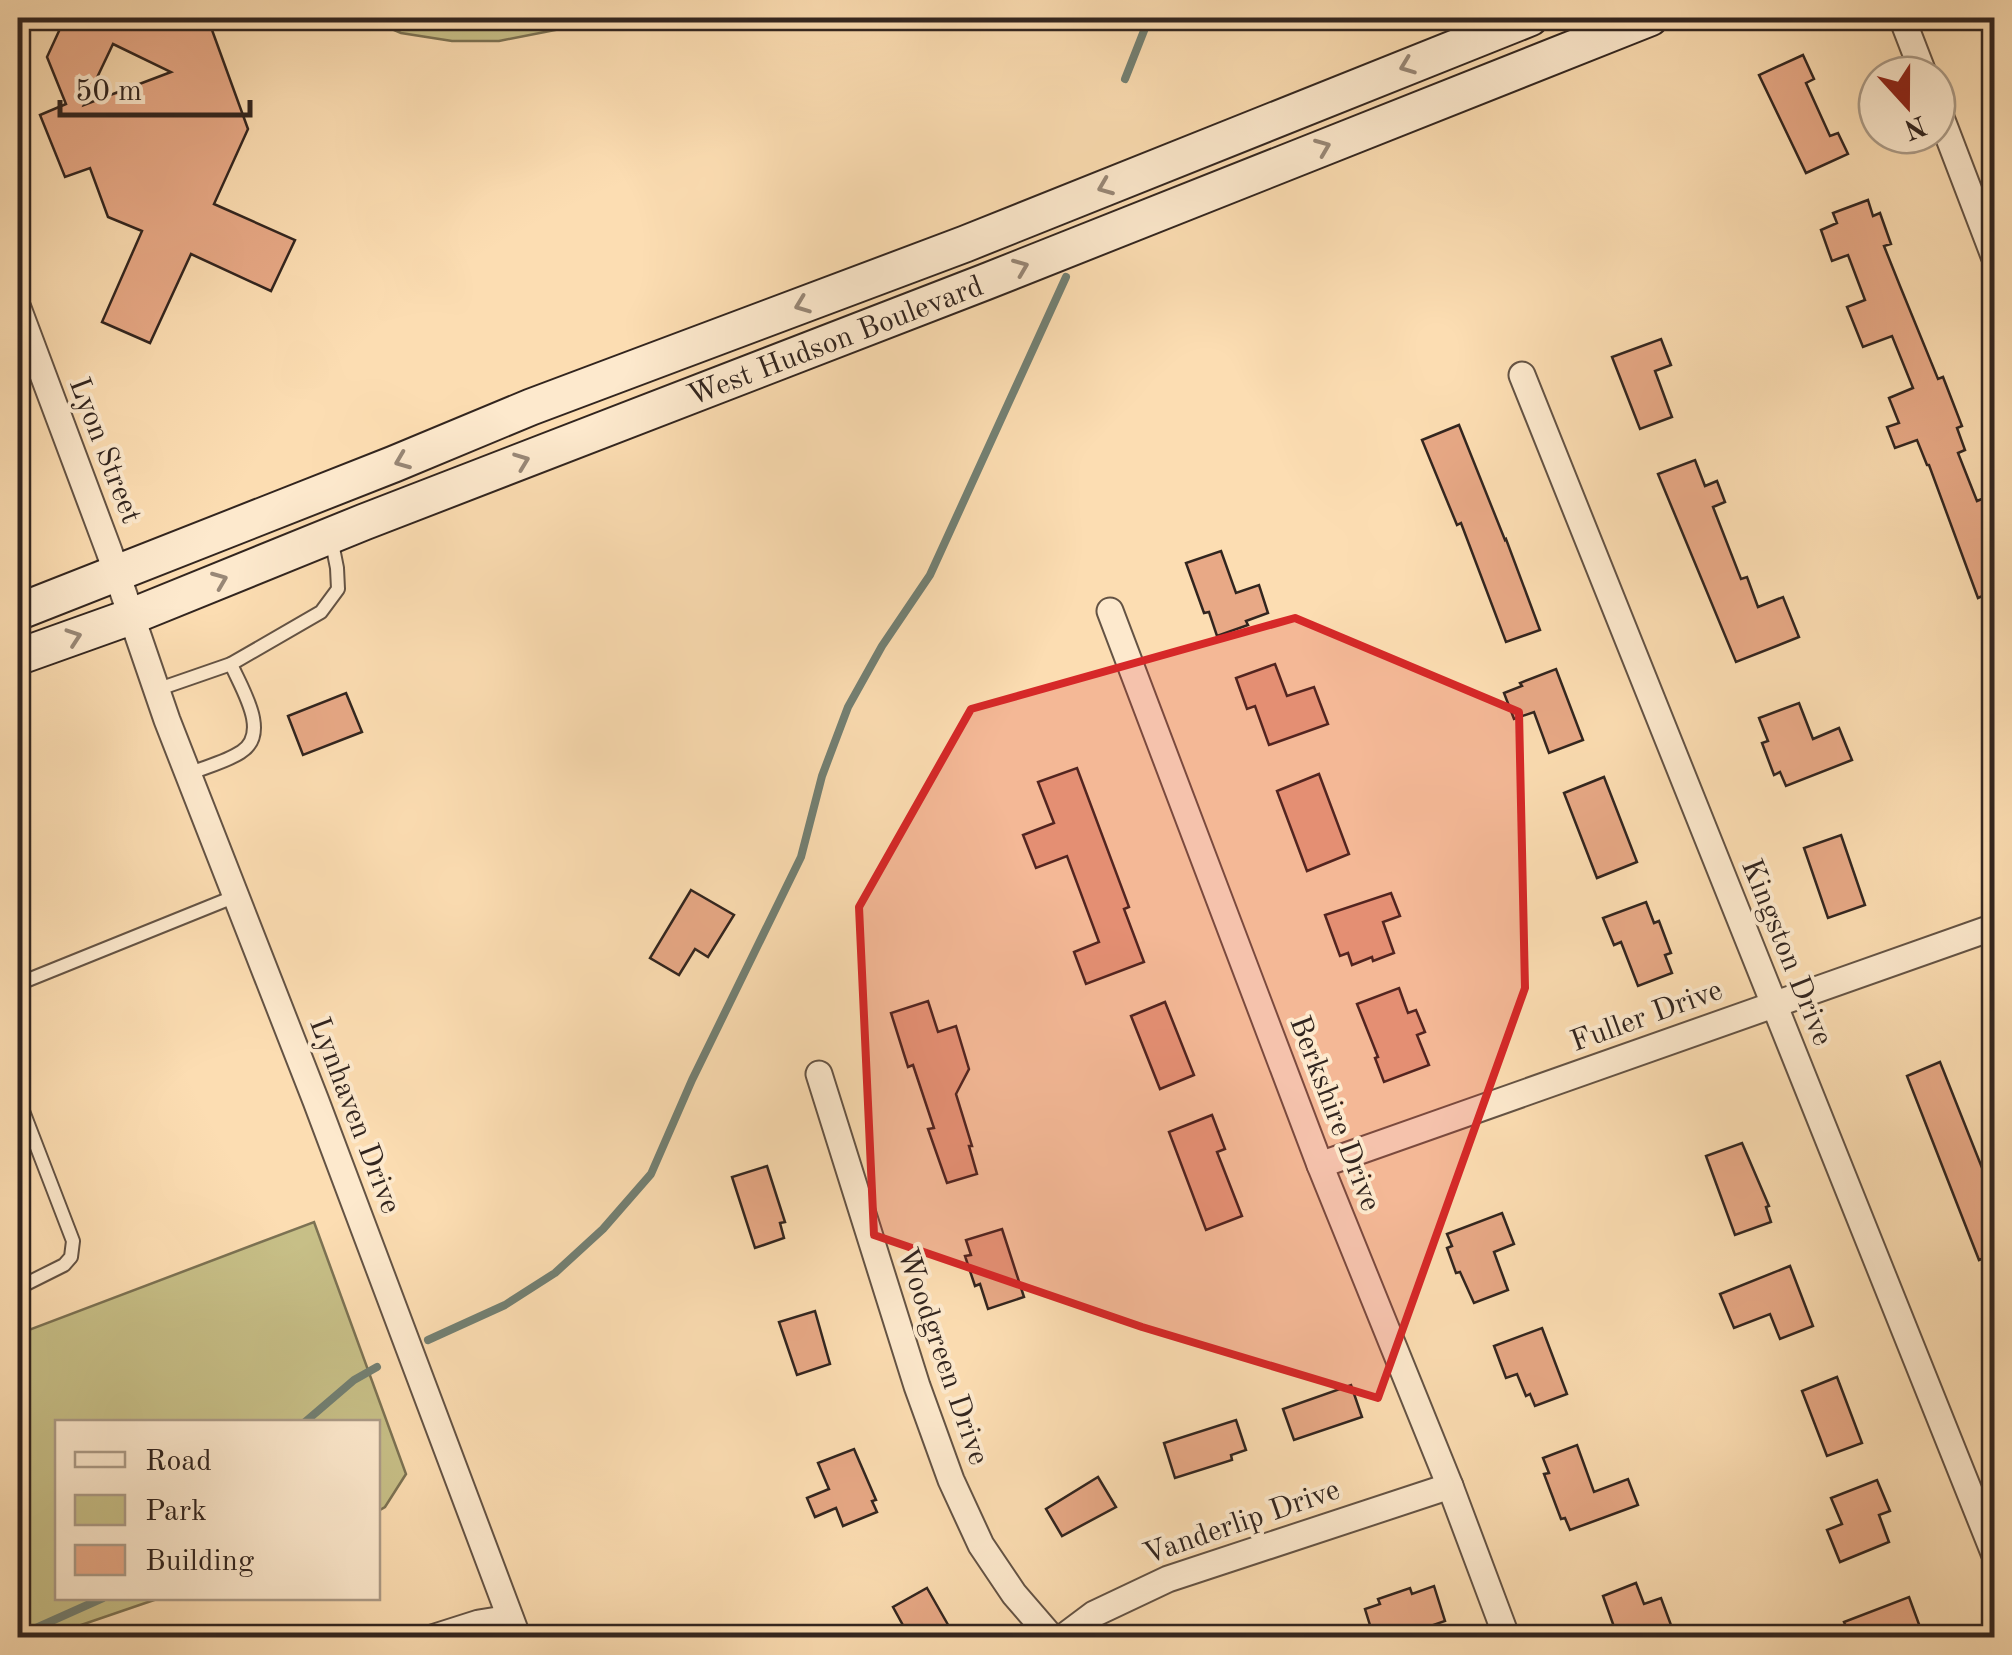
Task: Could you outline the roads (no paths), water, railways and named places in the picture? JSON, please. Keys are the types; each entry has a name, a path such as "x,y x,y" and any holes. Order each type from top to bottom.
{"main road":[{"name":"West Hudson Boulevard","path":"18,612 531,407 964,244 1530,18"},
{"name":"West Hudson Boulevard","path":"18,656 130,617 1650,18"}],"street":[{"path":"1902,18 1916,55"},
{"path":"1955,155 1994,256"},
{"name":"Lyon Street","path":"18,308 130,617"},
{"name":"Kingston Drive","path":"1522,375 1994,1553"},
{"name":"Berkshire Drive","path":"1110,611 1320,1165 1507,1638"},
{"name":"Lynhaven Drive","path":"130,617 514,1628"},
{"name":"Fuller Drive","path":"1320,1165 1994,926"},
{"name":"Woodgreen Drive","path":"819,1074 916,1386 951,1480 982,1544 1014,1594 1052,1638"},
{"name":"Vanderlip Drive","path":"1062,1638 1094,1614 1168,1579 1450,1486"},
{"path":"432,1638 480,1622 514,1628"}],"lane":[{"path":"156,690 231,664 321,612 338,589 331,535"},
{"path":"188,774 240,753 255,735 252,716 231,664"},
{"path":"18,984 236,896"},
{"path":"18,1098 73,1241 72,1257 64,1265 18,1288"}],"waterway":[{"path":"1125,79 1149,18"},
{"path":"428,1340 505,1305 555,1273 603,1229 651,1174 692,1080 801,857 822,776 848,707 882,646 930,575 1066,277"},
{"path":"307,1420 354,1380 377,1367"},
{"path":"18,1636 99,1600"}]}
